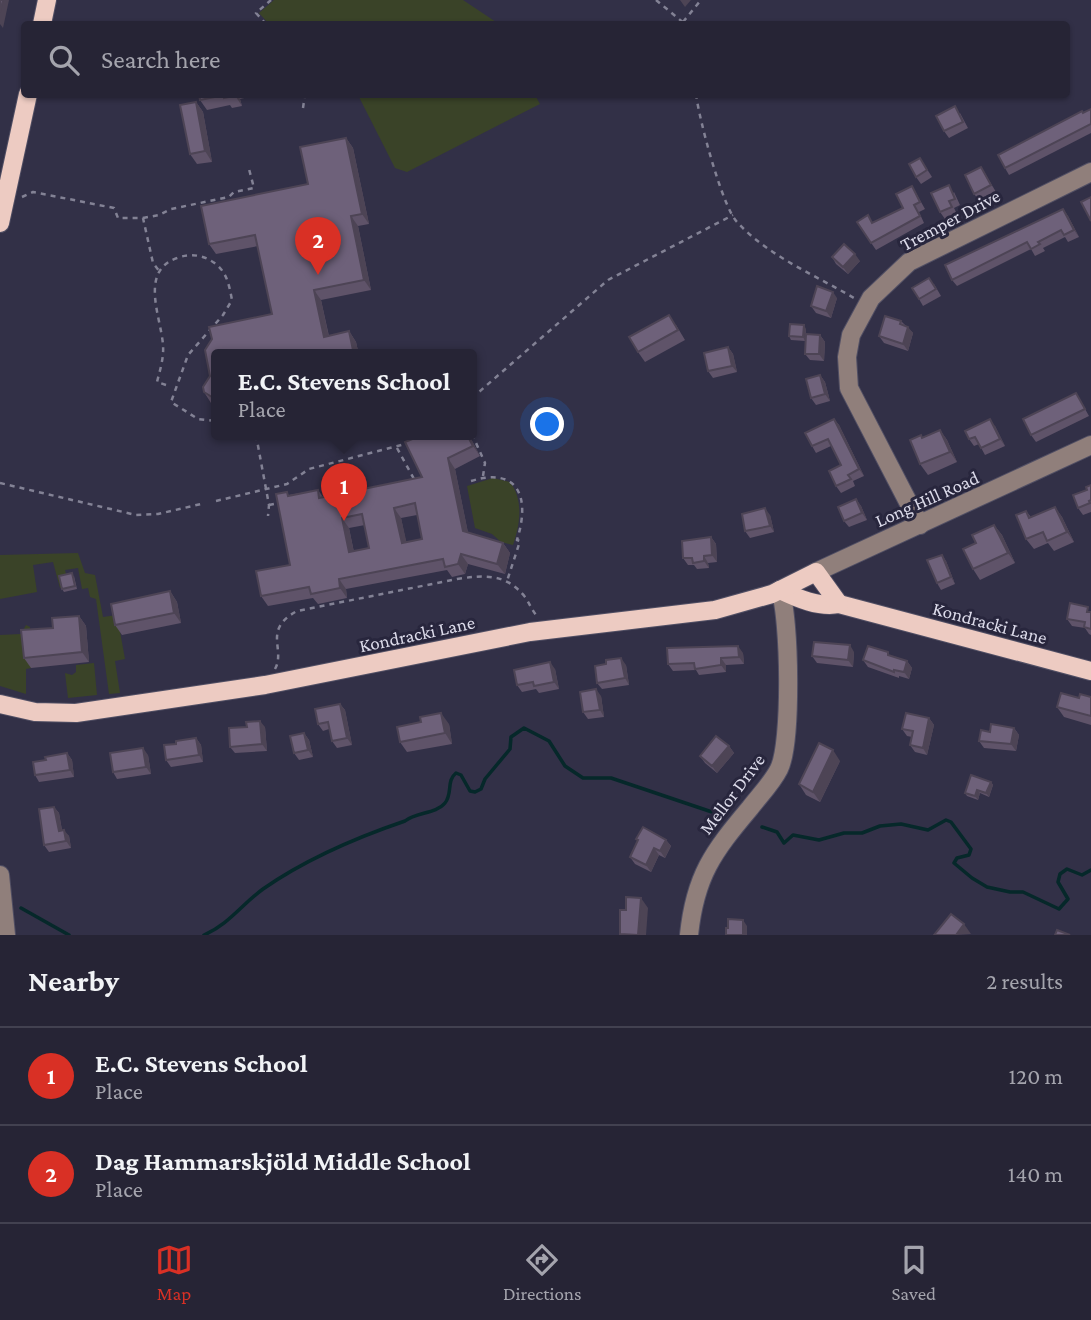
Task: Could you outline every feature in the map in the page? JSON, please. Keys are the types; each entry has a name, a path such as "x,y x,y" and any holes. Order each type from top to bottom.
{"main road":[{"path":"43,21 47,0"},
{"path":"0,223 5,179 27,98"},
{"path":"816,572 839,604"},
{"name":"Long Hill Road","path":"780,590 816,572"},
{"name":"Kondracki Lane","path":"0,704 35,712 60,714 117,709 299,680 536,631 707,611 739,604 780,590 803,600 828,605 839,604 1091,671"}],"street":[{"name":"Tremper Drive","path":"920,525 849,388 849,346 866,305 909,262 1091,172"},
{"name":"Long Hill Road","path":"816,572 1091,446"},
{"name":"Mellor Drive","path":"689,935 695,896 709,861 775,776 785,754 788,727 787,617 780,590"},
{"path":"0,876 6,935"}],"path":[{"path":"263,21 256,13 271,0"},
{"path":"656,0 682,21"},
{"path":"686,21 702,0"},
{"path":"303,108 304,98"},
{"path":"697,98 709,152 736,221 782,258 866,305"},
{"path":"22,197 33,192 40,193 114,208 118,218 144,218 171,209 229,197 234,192 254,188 249,169"},
{"path":"477,394 608,279 733,215"},
{"path":"144,218 153,263 160,272"},
{"path":"166,385 157,382 164,345 154,299 155,283 160,272 174,258 193,255 206,258 219,266 226,275 232,300 188,355 171,402 198,419 211,420"},
{"path":"257,440 269,505 268,516"},
{"path":"475,440 485,463 483,477"},
{"path":"216,501 287,484 309,469 410,443"},
{"path":"397,447 418,485"},
{"path":"471,481 495,476 508,478 518,491 523,521 517,540 520,541 507,581"},
{"path":"0,483 136,515 158,514 201,504"},
{"path":"269,505 288,502"},
{"path":"273,672 278,664 275,643 278,634 287,617 297,611 478,576 493,576 507,581 524,596 538,618"}],"green space":[{"path":"274,0 463,0 494,21 266,21 259,13"},
{"path":"360,98 537,98 540,104 407,172 395,168"},
{"path":"493,478 510,482 517,497 519,521 513,545 501,542 492,534 475,528 467,486"},
{"path":"78,553 85,573 95,575 103,617 117,615 125,659 115,661 120,693 109,694 96,599 90,597 88,588 82,589 78,568 65,570 67,578 63,588 60,588 53,562 33,565 37,592 0,599 0,555"},
{"path":"26,625 30,627 31,640 28,641 31,668 26,669 26,694 0,686 0,635 21,634"},
{"path":"94,663 97,695 68,698 65,673 72,675 76,672 76,665"}],"building":[{"path":"196,102 205,151 190,154 180,105"},
{"path":"955,106 963,122 944,131 936,116"},
{"path":"1091,109 1091,124 1005,168 998,155 1082,111 1083,113"},
{"path":"346,138 362,214 351,216 364,280 314,290 324,337 349,331 353,349 211,349 211,396 204,392 203,387 210,376 205,350 212,339 209,327 272,314 255,235 209,244 201,206 308,184 300,147"},
{"path":"920,158 927,170 916,177 909,164"},
{"path":"981,167 991,185 974,194 965,175"},
{"path":"949,185 955,199 949,201 952,207 940,212 931,193"},
{"path":"912,186 920,202 914,205 920,216 871,243 857,222 868,215 872,223 903,208 896,194"},
{"path":"1091,197 1091,221 1081,202"},
{"path":"1063,209 1074,230 1064,235 1061,230 1038,242 1040,244 1031,249 1027,242 952,280 945,265"},
{"path":"844,244 855,254 843,267 832,257"},
{"path":"929,278 936,289 919,299 912,288"},
{"path":"817,286 833,292 826,311 811,306"},
{"path":"669,315 678,330 638,352 629,337"},
{"path":"885,316 901,321 900,324 908,327 903,344 879,336"},
{"path":"790,324 804,325 803,337 789,336"},
{"path":"806,334 820,335 819,354 805,354"},
{"path":"728,347 732,366 708,371 704,353"},
{"path":"820,375 825,394 811,398 806,379"},
{"path":"1076,393 1085,409 1031,435 1023,419"},
{"path":"834,419 859,469 848,475 851,479 836,486 829,471 841,465 828,439 812,446 805,433"},
{"path":"990,419 1000,439 981,448 975,437 969,439 965,431"},
{"path":"940,430 950,452 920,464 910,440"},
{"path":"470,440 473,446 448,458 463,531 503,543 497,564 461,554 458,564 445,567 443,559 339,579 340,588 311,594 309,587 261,596 256,571 290,565 276,494 287,492 288,496 318,490 319,498 422,477 405,442","holes":["415,503 422,539 402,543 394,508","362,514 369,548 349,552 342,518"]},
{"path":"1091,485 1090,503 1078,508 1073,495 1087,490 1086,487"},
{"path":"856,499 862,513 844,521 838,507"},
{"path":"1055,507 1067,532 1047,541 1043,532 1026,539 1016,515 1026,511 1029,518"},
{"path":"765,508 770,526 745,531 742,514"},
{"path":"994,525 1008,553 973,569 963,549 976,543 972,535"},
{"path":"711,537 712,555 704,556 704,561 693,563 692,558 683,558 682,541"},
{"path":"942,555 951,577 937,583 927,560"},
{"path":"72,573 75,586 62,589 59,576"},
{"path":"170,591 174,613 115,625 111,604"},
{"path":"1070,603 1088,607 1087,612 1091,612 1091,629 1084,627 1085,622 1067,619"},
{"path":"79,616 82,652 24,658 21,630 53,628 52,618"},
{"path":"814,642 850,645 848,660 812,656"},
{"path":"738,646 739,657 721,658 721,665 695,669 694,663 668,664 667,648"},
{"path":"868,646 907,661 904,672 894,672 863,660"},
{"path":"621,658 625,678 597,683 595,666 606,664 606,660"},
{"path":"550,662 554,682 534,686 533,682 517,685 514,670"},
{"path":"596,689 600,710 583,712 580,692"},
{"path":"1061,693 1079,698 1080,694 1091,697 1091,716 1057,707"},
{"path":"340,704 347,738 332,741 328,722 318,724 315,709"},
{"path":"441,713 445,733 400,742 397,727 421,722 420,717"},
{"path":"906,713 929,718 923,748 910,745 913,731 902,729"},
{"path":"260,721 262,744 230,747 229,728 247,727 246,722"},
{"path":"991,724 1014,728 1011,744 979,741 981,730 990,732"},
{"path":"304,733 308,750 294,753 290,736"},
{"path":"716,736 729,746 712,766 700,756"},
{"path":"196,738 199,755 166,760 164,745"},
{"path":"819,743 833,750 813,792 799,784"},
{"path":"143,748 146,767 113,772 110,753"},
{"path":"67,753 70,770 35,775 33,762"},
{"path":"971,775 991,782 986,793 977,790 975,796 965,793"},
{"path":"54,807 59,831 64,830 66,841 44,845 39,809"},
{"path":"643,827 666,840 660,851 654,848 646,865 630,857"},
{"path":"626,897 641,898 638,935 620,934 620,910 626,910"},
{"path":"951,914 964,924 956,935 934,935"},
{"path":"728,919 743,920 743,935 726,935"},
{"path":"1057,930 1070,935 1055,935"}],"waterway":[{"path":"204,935 228,920 263,889 296,868 349,842 441,807 449,795 451,780 456,773 461,775 470,791 481,789 485,779 510,749 511,737 524,728 549,741 565,766 583,778 611,778 712,812"},
{"path":"762,827 777,832 784,843 793,835 819,840 901,824 928,830 946,820 951,822 971,849 969,855 957,858 954,863 972,878 987,887 1023,892 1059,909 1068,899 1058,882 1060,874 1067,869 1082,875 1091,870"},
{"path":"21,908 69,935"}],"place":[{"name":"Dag Hammarskjöld Middle School","path":"318,275"},
{"name":"E.C. Stevens School","path":"344,521"}]}
